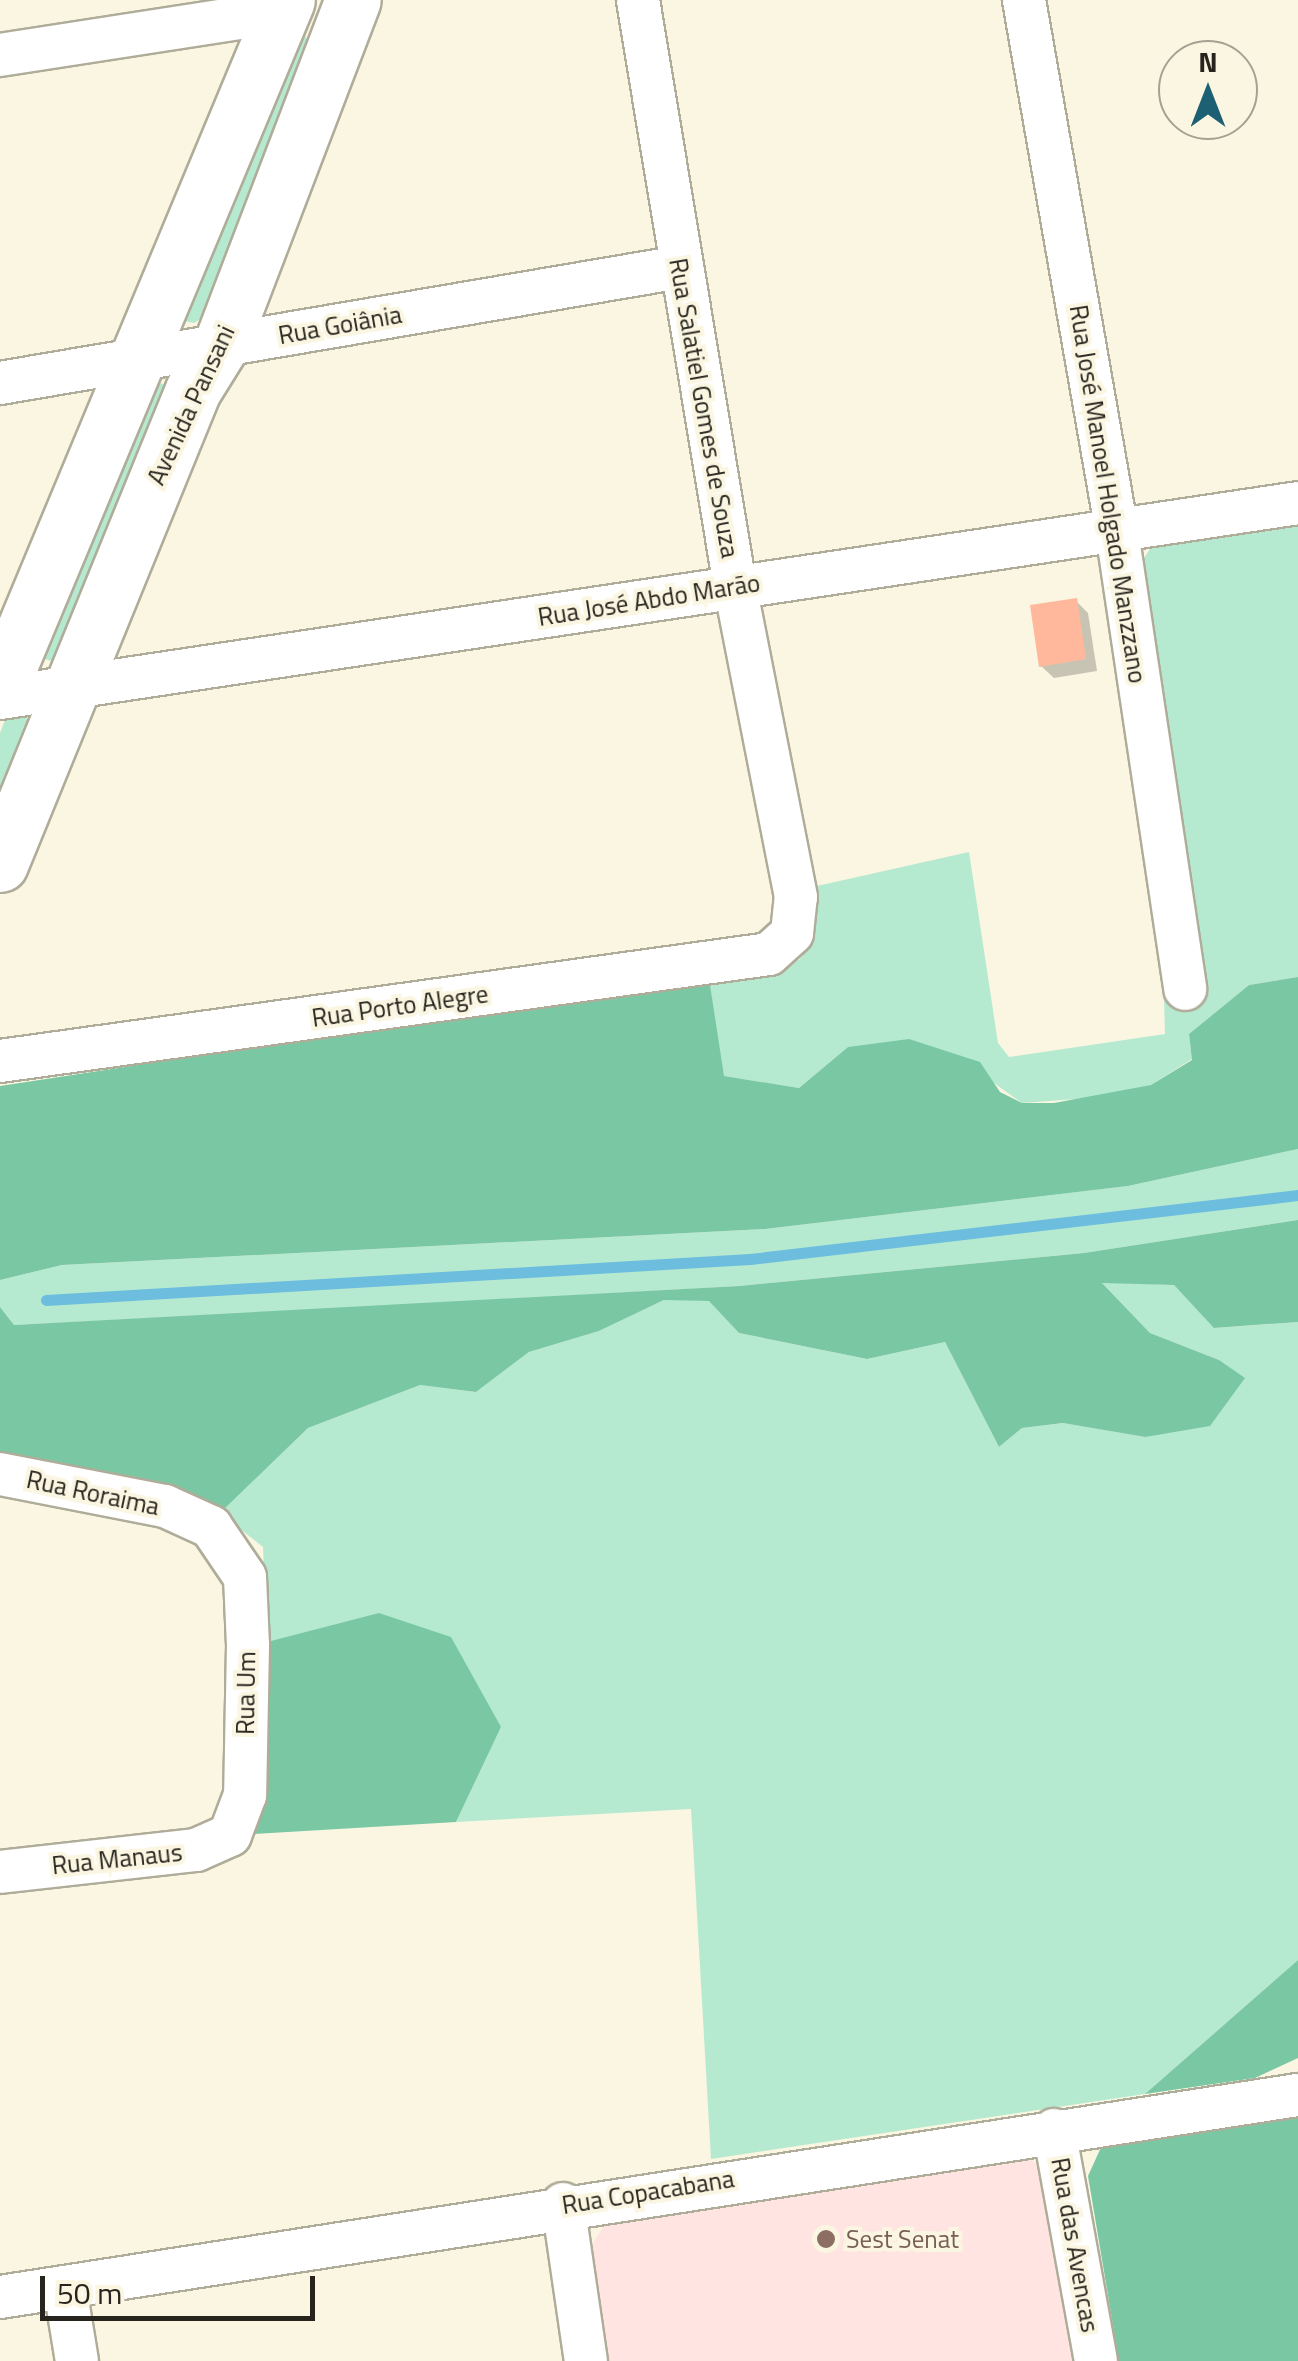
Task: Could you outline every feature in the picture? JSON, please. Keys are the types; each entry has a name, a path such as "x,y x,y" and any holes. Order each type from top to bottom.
{"main road":[{"path":"0,688 130,364 286,6 359,1"},
{"name":"Avenida Pansani","path":"0,864 67,688 193,390 221,345 359,1"}],"street":[{"name":"Rua Salatiel Gomes de Souza","path":"638,0 735,586 796,898 792,934"},
{"name":"Rua José Manoel Holgado Manzzano","path":"1024,0 1117,532 1185,989"},
{"path":"0,54 286,6"},
{"name":"Rua Goiânia","path":"0,383 680,268"},
{"name":"Rua José Abdo Marão","path":"0,698 1298,503"},
{"name":"Rua Porto Alegre","path":"0,1061 768,954 792,934"},
{"name":"Rua Roraima","path":"0,1474 165,1506 211,1527 232,1550"},
{"name":"Rua Um","path":"230,1835 245,1796 248,1645 245,1577 232,1550"},
{"name":"Rua Manaus","path":"0,1872 196,1850 230,1835"},
{"name":"Rua Copacabana","path":"0,2297 563,2204 1298,2095"},
{"name":"Rua das Avencas","path":"1054,2130 1096,2361"},
{"path":"563,2204 586,2361"},
{"path":"64,2288 77,2361"}],"shaded area":[{"name":"Sest Senat","path":"1020,2150 1045,2171 1076,2361 600,2361 584,2257 607,2221"}],"green space":[{"path":"294,36 306,37 311,49 205,316 194,323 179,320"},
{"path":"155,381 170,387 55,662 38,657"},
{"path":"1298,521 1298,977 1249,985 1189,1034 1192,1059 1151,1085 1104,1097 1022,1103 987,1078 848,1047 799,1088 723,1076 709,978 799,960 813,943 817,918 808,888 969,852 998,1043 1009,1057 1165,1034 1164,997 1174,1009 1197,1009 1202,994 1143,560 1153,544"},
{"path":"19,715 34,722 0,815 0,733 5,720"},
{"path":"1298,977 1298,1149 1128,1186 765,1229 62,1265 0,1280 0,1086 709,978 724,1076 799,1088 848,1047 909,1039 980,1062 1000,1092 1022,1103 1054,1103 1151,1085 1192,1060 1189,1034 1249,985"},
{"path":"1298,1149 1298,1220 1084,1253 739,1286 359,1308 14,1325 0,1307 0,1280 62,1265 765,1229 1128,1186"},
{"path":"1298,1220 1298,1322 1214,1328 1174,1285 1102,1283 1150,1333 1219,1360 1245,1378 1210,1426 1145,1437 1063,1423 1022,1428 999,1447 945,1342 867,1359 739,1333 709,1301 664,1300 599,1331 529,1352 476,1392 420,1385 308,1428 220,1513 0,1459 0,1307 14,1325 739,1286 1084,1253"},
{"path":"1101,1282 1174,1285 1215,1328 1298,1322 1298,1960 1145,2094 711,2159 691,1809 456,1822 501,1727 320,1630 267,1642 263,1547 220,1513 308,1428 420,1385 476,1392 529,1352 599,1331 664,1300 709,1300 739,1333 867,1359 945,1342 999,1447 1022,1428 1064,1423 1145,1437 1219,1360 1150,1333"},
{"path":"379,1613 451,1637 501,1727 456,1822 253,1834 265,1782 267,1642"},
{"path":"1298,1960 1298,2058 1255,2078 1145,2094"},
{"path":"1298,2117 1298,2361 1119,2361 1088,2176 1103,2143"}],"building":[{"path":"1077,598 1086,659 1039,667 1030,605"}],"waterway":[{"path":"46,1300 750,1259 1298,1195"}],"place":[{"name":"Sest Senat","path":"826,2239"}]}
